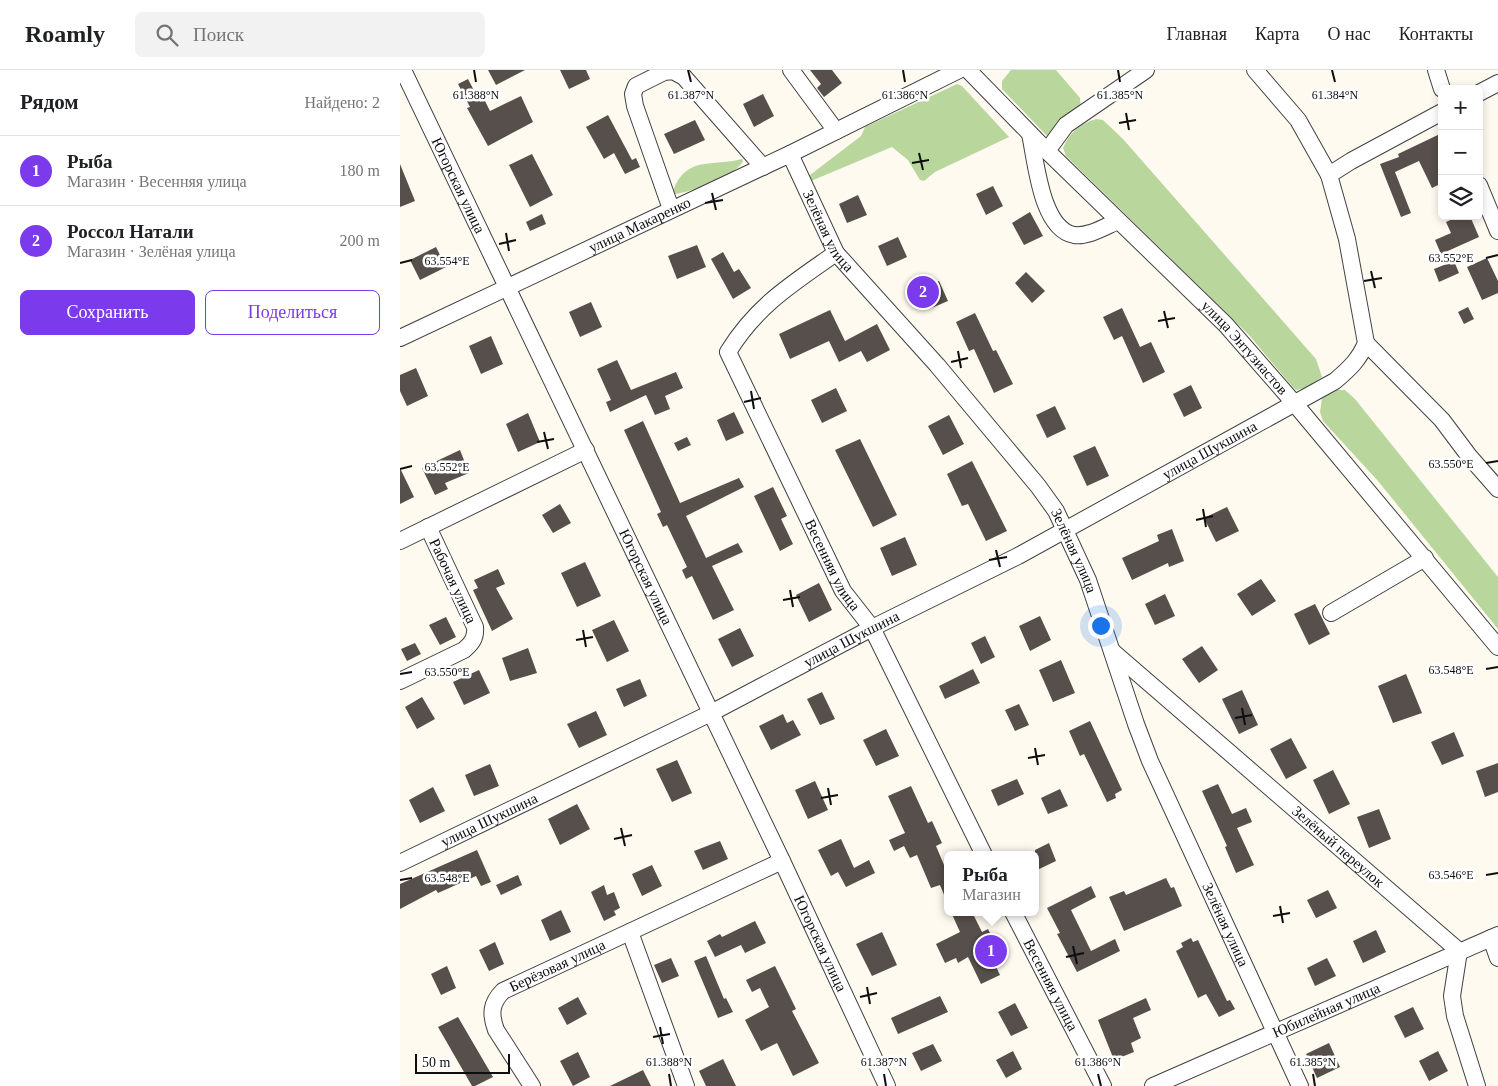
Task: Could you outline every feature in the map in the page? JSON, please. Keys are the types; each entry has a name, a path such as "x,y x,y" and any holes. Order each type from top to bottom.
{"street":[{"name":"Югорская улица","path":"403,70 782,861 887,1086"},
{"path":"791,70 836,131"},
{"name":"улица Макаренко","path":"400,338 790,154 836,131 931,76 959,70"},
{"name":"улица Энтузиастов","path":"968,70 1047,151 1226,325 1295,404 1498,647"},
{"path":"1047,151 1066,125 1146,70"},
{"path":"1255,70 1298,120 1329,176 1348,239 1366,343 1442,420 1469,456 1498,489"},
{"path":"1436,70 1441,85"},
{"path":"671,209 635,106 633,94 636,86 664,72 673,71 684,77 763,167"},
{"path":"1483,91 1498,83"},
{"path":"1329,176 1351,161 1438,114"},
{"path":"1030,134 1042,196 1053,222 1074,235 1092,232 1118,220"},
{"name":"Зелёная улица","path":"790,154 836,253 937,364 1038,486 1066,530 1088,580 1150,761 1300,1086"},
{"path":"1483,195 1498,231"},
{"name":"Весенняя улица","path":"836,253 770,300 741,330 728,352 843,591 872,628 982,851"},
{"name":"улица Шукшина","path":"400,863 711,713 872,628 1018,556 1217,445 1295,404 1335,380 1353,365 1366,343"},
{"name":"Рабочая улица","path":"400,541 586,450"},
{"name":"Рабочая улица","path":"400,681 464,650 472,644 476,635 475,627 428,527"},
{"path":"1331,612 1425,558"},
{"name":"Зелёный переулок","path":"1112,651 1459,951"},
{"name":"Берёзовая улица","path":"532,1086 496,1030 492,1012 496,998 503,991 782,861"},
{"name":"Весенняя улица","path":"1015,916 1103,1086"},
{"path":"630,932 686,1086"},
{"path":"1494,936 1498,958"},
{"name":"Юбилейная улица","path":"1153,1086 1494,936"},
{"path":"1459,951 1452,996 1455,1016 1477,1086"}],"green space":[{"path":"1011,70 1056,70 1080,98 1081,108 1053,135 1047,136 1002,89 1002,81"},
{"path":"957,84 962,86 1009,137 935,172 924,181 920,180 908,160 892,147 811,181 810,175 861,136 865,127"},
{"path":"1096,119 1103,120 1123,139 1316,359 1322,377 1306,388 1296,390 1249,335 1066,156 1063,148 1072,134 1080,126"},
{"path":"742,159 743,161 739,167 723,178 683,193 675,194 673,191 685,172 693,167"},
{"path":"1336,390 1345,390 1355,399 1498,577 1498,629 1378,481 1323,421 1320,412 1322,398"}],"building":[{"path":"488,70 525,70 496,85"},
{"path":"560,70 586,70 590,79 569,89"},
{"path":"810,70 832,70 842,83 824,97 817,88 821,84"},
{"path":"468,79 480,102 484,99 490,111 521,96 533,122 488,146 467,108 470,107 458,84"},
{"path":"763,94 774,116 754,127 743,104"},
{"path":"608,115 632,160 636,158 640,167 625,174 614,153 604,159 586,127"},
{"path":"695,120 705,140 674,154 664,134"},
{"path":"1438,135 1438,185 1432,188 1419,161 1395,172 1411,213 1401,217 1380,164 1399,157 1398,154"},
{"path":"532,154 553,195 530,207 509,165"},
{"path":"400,164 415,201 400,207"},
{"path":"993,186 1003,206 986,215 976,194"},
{"path":"858,195 867,215 847,223 839,204"},
{"path":"1030,212 1043,236 1024,245 1012,223"},
{"path":"542,214 546,224 530,231 526,222"},
{"path":"1450,220 1472,220 1479,237 1441,254 1435,240 1451,233 1446,222"},
{"path":"898,237 907,257 887,266 878,246"},
{"path":"697,245 706,267 677,279 668,256"},
{"path":"436,247 446,267 420,280 410,260"},
{"path":"723,252 734,272 739,269 751,288 733,299 711,259"},
{"path":"1487,258 1498,281 1498,293 1482,300 1467,267"},
{"path":"1454,261 1459,273 1439,282 1434,269"},
{"path":"1026,272 1045,291 1032,303 1015,283"},
{"path":"939,281 948,301 929,309 920,289"},
{"path":"591,302 602,327 580,337 569,312"},
{"path":"1468,307 1474,319 1464,324 1458,312"},
{"path":"1122,308 1140,347 1151,342 1165,372 1143,383 1122,336 1114,340 1103,317"},
{"path":"830,310 845,341 877,324 890,350 867,362 861,351 839,362 829,341 790,359 779,334"},
{"path":"975,313 993,351 996,350 1013,384 994,393 974,349 969,351 956,322"},
{"path":"491,336 503,364 481,374 469,346"},
{"path":"617,360 631,390 676,372 683,388 665,396 670,409 655,415 646,395 610,412 606,402 611,400 597,369"},
{"path":"416,368 428,396 407,406 400,391 400,375"},
{"path":"1191,385 1202,408 1184,417 1173,394"},
{"path":"836,388 847,411 822,423 811,400"},
{"path":"1055,406 1066,429 1047,438 1036,415"},
{"path":"734,412 744,433 726,441 717,420"},
{"path":"528,413 540,442 518,452 506,424"},
{"path":"949,415 964,444 943,455 928,426"},
{"path":"643,421 680,503 739,478 744,487 686,516 706,558 738,543 743,552 712,566 734,610 713,620 692,576 686,579 682,570 687,567 667,525 663,527 657,514 661,512 624,430"},
{"path":"687,437 691,445 678,451 674,443"},
{"path":"860,439 897,515 873,527 835,450"},
{"path":"1095,446 1109,476 1087,486 1073,456"},
{"path":"460,450 469,473 445,483 448,489 435,495 422,468"},
{"path":"972,461 1007,531 986,541 968,504 962,506 947,474"},
{"path":"400,468 414,497 400,504"},
{"path":"773,487 787,516 781,519 793,544 780,551 754,496"},
{"path":"560,504 571,523 553,533 542,515"},
{"path":"1227,507 1239,531 1216,542 1204,518"},
{"path":"1172,529 1184,561 1169,567 1168,563 1132,580 1122,558 1159,541 1157,535"},
{"path":"905,537 917,565 892,576 880,548"},
{"path":"585,562 601,596 577,607 561,573"},
{"path":"498,569 505,584 496,588 513,619 492,631 473,590 478,588 474,580"},
{"path":"1261,579 1276,601 1252,616 1237,594"},
{"path":"819,583 832,610 809,622 796,595"},
{"path":"1165,594 1175,616 1155,625 1145,604"},
{"path":"1315,604 1330,634 1309,645 1294,614"},
{"path":"1040,616 1051,640 1030,651 1019,626"},
{"path":"446,617 456,637 440,645 429,625"},
{"path":"614,620 629,651 607,662 592,630"},
{"path":"740,628 754,656 732,667 718,639"},
{"path":"985,636 995,657 981,664 971,643"},
{"path":"415,643 421,654 407,661 401,649"},
{"path":"1202,646 1218,670 1199,683 1182,659"},
{"path":"528,648 537,673 510,681 502,658"},
{"path":"1061,660 1075,693 1053,702 1039,670"},
{"path":"973,669 980,683 945,699 939,686"},
{"path":"479,670 490,693 464,705 453,682"},
{"path":"1406,674 1422,713 1393,723 1378,686"},
{"path":"640,679 647,696 624,707 616,689"},
{"path":"1242,690 1258,725 1239,734 1222,699"},
{"path":"822,692 835,719 820,725 807,699"},
{"path":"422,697 435,719 417,729 405,707"},
{"path":"1019,704 1029,725 1015,731 1005,710"},
{"path":"596,711 607,735 579,748 567,724"},
{"path":"783,714 787,723 793,720 801,735 771,750 759,726"},
{"path":"1090,721 1122,790 1115,794 1116,798 1107,802 1084,754 1080,756 1069,731"},
{"path":"886,729 899,756 876,766 863,740"},
{"path":"1454,732 1464,756 1442,765 1431,742"},
{"path":"1291,738 1307,768 1286,779 1270,749"},
{"path":"677,760 692,793 672,802 656,769"},
{"path":"1498,763 1498,792 1485,797 1476,771"},
{"path":"490,764 499,786 474,796 465,775"},
{"path":"1333,770 1350,804 1329,814 1313,780"},
{"path":"1017,779 1024,794 998,806 991,790"},
{"path":"815,781 828,810 808,819 795,790"},
{"path":"1218,784 1232,814 1246,808 1252,822 1237,828 1254,865 1236,873 1225,847 1227,846 1202,791"},
{"path":"911,786 928,823 932,821 942,843 936,846 944,865 944,895 940,885 931,888 917,855 910,858 904,846 894,851 889,840 905,833 888,796"},
{"path":"433,787 445,811 420,823 409,800"},
{"path":"1060,789 1068,806 1048,814 1041,798"},
{"path":"577,804 590,829 560,845 548,819"},
{"path":"1379,809 1391,839 1369,848 1357,817"},
{"path":"841,839 854,868 869,860 875,873 846,887 838,872 831,876 818,850"},
{"path":"720,841 728,859 703,870 694,851"},
{"path":"1049,843 1056,861 1039,869 1039,851 1035,850"},
{"path":"477,850 491,882 481,886 476,876 438,893 436,890 400,909 400,884"},
{"path":"652,865 662,886 642,896 632,874"},
{"path":"518,875 522,885 501,895 496,885"},
{"path":"1166,878 1171,888 1174,887 1182,906 1124,931 1109,897 1124,891 1126,895"},
{"path":"604,885 607,895 614,892 620,908 614,911 616,915 604,921 591,892"},
{"path":"1091,886 1096,897 1071,910 1091,951 1115,939 1120,951 1077,972 1057,934 1060,933 1047,908"},
{"path":"1328,890 1337,908 1316,918 1307,900"},
{"path":"561,910 571,932 550,941 541,920"},
{"path":"953,916 974,916 982,932 988,929 999,952 991,956 1000,975 981,984 968,957 958,963 956,958 945,963 936,944 960,932"},
{"path":"755,921 766,943 745,953 741,945 715,957 707,941 720,934 722,937"},
{"path":"1376,930 1386,952 1363,963 1353,941"},
{"path":"882,932 897,965 872,976 856,944"},
{"path":"1191,938 1193,942 1198,940 1227,1001 1230,1000 1235,1009 1219,1017 1206,994 1198,998 1176,951 1183,947 1181,943"},
{"path":"495,942 504,964 489,971 479,950"},
{"path":"706,956 724,999 726,998 733,1012 718,1018 694,961"},
{"path":"671,958 679,976 662,983 654,965"},
{"path":"1327,958 1336,976 1315,986 1307,968"},
{"path":"447,966 456,988 441,995 431,974"},
{"path":"775,966 796,1009 792,1011 819,1063 793,1076 777,1043 761,1051 745,1020 769,1007 760,988 752,992 746,980"},
{"path":"940,996 948,1012 898,1034 891,1018"},
{"path":"578,997 587,1014 567,1025 558,1008"},
{"path":"1146,998 1151,1010 1133,1018 1141,1038 1131,1043 1134,1052 1114,1060 1098,1020"},
{"path":"1015,1003 1028,1028 1011,1036 998,1012"},
{"path":"1413,1007 1424,1029 1405,1038 1394,1016"},
{"path":"458,1017 493,1077 475,1086 472,1086 438,1027"},
{"path":"1329,1043 1340,1067 1317,1078 1306,1054"},
{"path":"933,1044 942,1061 921,1071 912,1053"},
{"path":"1013,1051 1022,1069 1006,1078 996,1060"},
{"path":"1438,1051 1448,1071 1429,1081 1419,1061"},
{"path":"578,1052 590,1077 573,1086 560,1061"},
{"path":"723,1059 736,1086 706,1086 699,1071"},
{"path":"643,1070 651,1086 610,1086"}],"place":[{"name":"Россол Натали","path":"923,292"},
{"name":"Рыба","path":"991,951"}]}
